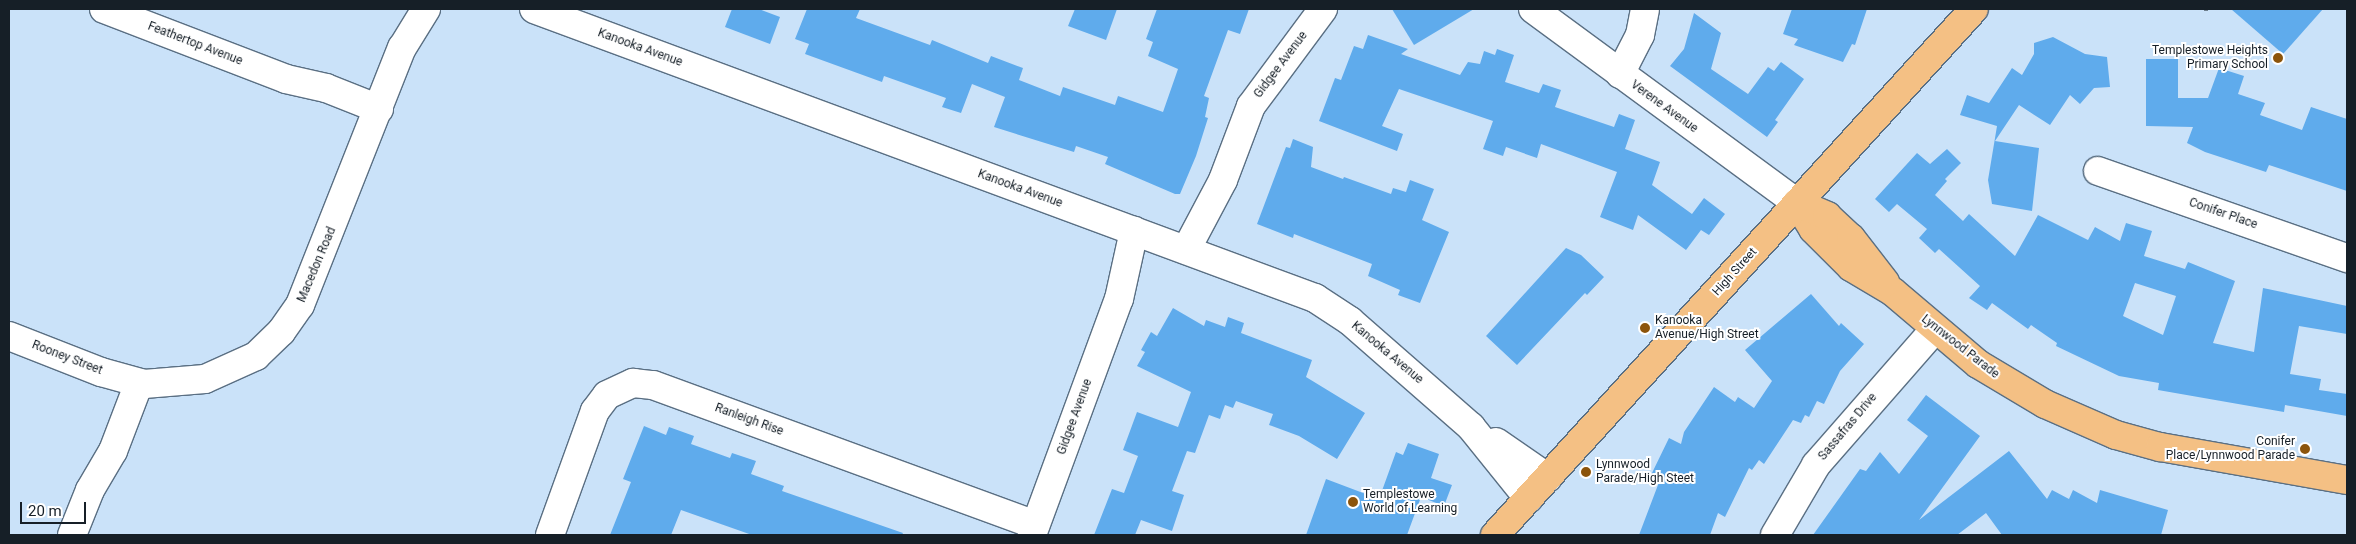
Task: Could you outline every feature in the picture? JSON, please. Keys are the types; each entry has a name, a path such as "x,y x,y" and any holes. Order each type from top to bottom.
{"main road":[{"name":"High Street","path":"1495,535 1974,9"},
{"name":"Lynnwood Parade","path":"1797,204 1813,229 1851,267 1893,292 1978,364 2026,395 2116,435 2214,459 2347,480"}],"street":[{"name":"Feathertop Avenue","path":"104,9 286,79 326,88 376,115"},
{"name":"Macedon Road","path":"132,381 188,383 217,375 256,356 281,332 309,287 402,48 412,9"},
{"name":"Macedon Road","path":"402,48 426,9"},
{"name":"Kanooka Avenue","path":"535,9 1144,234 1324,303 1471,427 1548,478"},
{"name":"Gidgee Avenue","path":"1197,254 1254,101 1323,9"},
{"name":"Verene Avenue","path":"1533,9 1797,204"},
{"path":"1611,68 1640,35 1644,10"},
{"name":"Conifer Place","path":"2098,171 2347,258"},
{"name":"Gidgee Avenue","path":"1034,530 1144,234"},
{"name":"Sassafras Drive","path":"1775,535 1816,465 1935,329"},
{"name":"Rooney Street","path":"9,336 132,381"},
{"path":"72,535 90,490 113,451 132,381"},
{"name":"Ranleigh Rise","path":"550,535 595,411 607,394 632,383 653,385 1034,530"},
{"name":"Kanooka Avenue","path":"1471,427 1529,499"}],"building":[{"path":"732,9 759,9 780,17 770,44 725,27"},
{"path":"807,9 860,9 856,18 930,45 932,40 988,63 991,56 1023,68 1019,80 1060,96 1063,87 1115,105 1118,96 1163,112 1178,69 1148,56 1153,42 1146,39 1157,9 1249,9 1240,34 1228,30 1204,96 1209,98 1205,117 1208,118 1196,156 1180,194 1175,194 1105,164 1108,157 1076,146 1074,152 994,127 1005,97 972,84 961,113 942,107 946,98 884,76 882,82 805,54 809,44 795,39"},
{"path":"1075,9 1117,9 1106,40 1068,26"},
{"path":"1392,9 1474,9 1414,45"},
{"path":"1792,9 1867,9 1855,45 1852,44 1843,62 1794,45 1798,39 1783,34"},
{"path":"2231,9 2323,9 2283,54"},
{"path":"1694,13 1721,33 1711,69 1748,94 1768,67 1774,71 1781,62 1804,79 1775,120 1778,122 1767,137 1670,66 1684,49"},
{"path":"1368,35 1408,49 1401,54 1460,75 1468,62 1480,64 1484,51 1495,55 1497,49 1514,55 1505,82 1539,93 1543,84 1561,90 1555,107 1614,127 1619,114 1635,120 1625,149 1660,162 1652,185 1692,214 1704,198 1725,214 1709,235 1701,230 1686,250 1638,215 1633,230 1600,217 1617,172 1541,144 1537,158 1506,147 1503,156 1483,149 1493,121 1399,89 1382,126 1403,134 1397,151 1319,121 1335,78 1341,80 1354,46 1363,49"},
{"path":"2053,37 2085,54 2107,57 2110,87 2094,88 2080,104 2070,95 2050,125 2019,105 1995,141 2039,148 2032,211 1992,204 1988,180 1997,126 1960,115 1967,95 1989,103 2012,68 2022,75 2034,54 2034,43"},
{"path":"2146,59 2178,59 2178,98 2208,98 2219,68 2244,76 2238,94 2265,103 2260,115 2302,130 2311,107 2347,119 2347,191 2269,165 2266,172 2205,152 2187,143 2193,127 2146,126"},
{"path":"1293,139 1313,147 1311,167 1343,179 1344,177 1391,194 1393,188 1406,192 1410,180 1434,189 1422,220 1449,232 1420,303 1398,295 1400,290 1368,276 1372,264 1294,234 1293,238 1257,224 1286,147 1290,148"},
{"path":"1947,149 1961,163 1945,179 1947,181 1935,195 1963,221 1969,214 2015,256 2038,215 2088,240 2095,227 2120,241 2126,223 2152,231 2144,256 2185,269 2188,262 2235,281 2213,343 2254,352 2263,288 2347,306 2347,334 2299,326 2290,374 2321,379 2319,390 2347,394 2347,416 2285,405 2284,412 2158,390 2159,383 2119,376 2056,346 2057,343 2031,325 2028,329 1992,303 1987,310 1969,298 1980,286 1939,249 1935,253 1919,238 1927,229 1897,204 1889,212 1875,199 1917,153 1930,164","holes":["2135,283 2176,296 2163,335 2123,316"]},
{"path":"1566,248 1581,255 1604,277 1587,295 1585,293 1517,365 1486,336"},
{"path":"1811,294 1839,326 1841,323 1864,344 1840,371 1824,404 1817,401 1809,417 1805,415 1801,423 1793,420 1764,464 1759,460 1752,470 1749,468 1725,517 1718,513 1710,535 1639,535 1661,477 1652,473 1669,438 1681,444 1684,432 1714,387 1735,402 1738,397 1754,408 1772,381 1745,350"},
{"path":"1173,308 1204,326 1206,320 1225,327 1228,317 1244,323 1241,333 1312,360 1306,377 1365,413 1337,459 1299,436 1269,425 1273,414 1236,401 1233,408 1225,405 1220,419 1209,415 1195,453 1187,451 1172,491 1184,495 1172,531 1141,520 1135,535 1094,535 1112,489 1124,493 1138,456 1123,450 1137,412 1178,427 1191,392 1137,366 1145,352 1141,350 1151,332 1157,336"},
{"path":"1926,395 1980,436 1919,520 2009,451 2047,499 2052,490 2069,499 2073,490 2097,503 2100,490 2168,510 2161,535 2002,535 1986,513 1957,535 1813,535 1860,469 1866,471 1880,452 1899,474 1928,436 1907,420"},
{"path":"644,426 666,435 669,427 694,436 691,444 730,458 732,453 756,461 751,474 784,486 782,491 903,533 902,535 752,535 681,510 671,535 610,535 631,482 623,479"},
{"path":"1408,443 1439,454 1431,478 1452,485 1444,506 1421,497 1407,535 1306,535 1326,479 1379,499 1396,452 1403,455"}],"place":[{"name":"Templestowe Heights Primary School","path":"2278,58"},
{"name":"Kanooka Avenue/High Street","path":"1645,328"},
{"name":"Conifer Place/Lynnwood Parade","path":"2305,449"},
{"name":"Lynnwood Parade/High Steet","path":"1586,472"},
{"name":"Templestowe World of Learning","path":"1353,502"}]}
